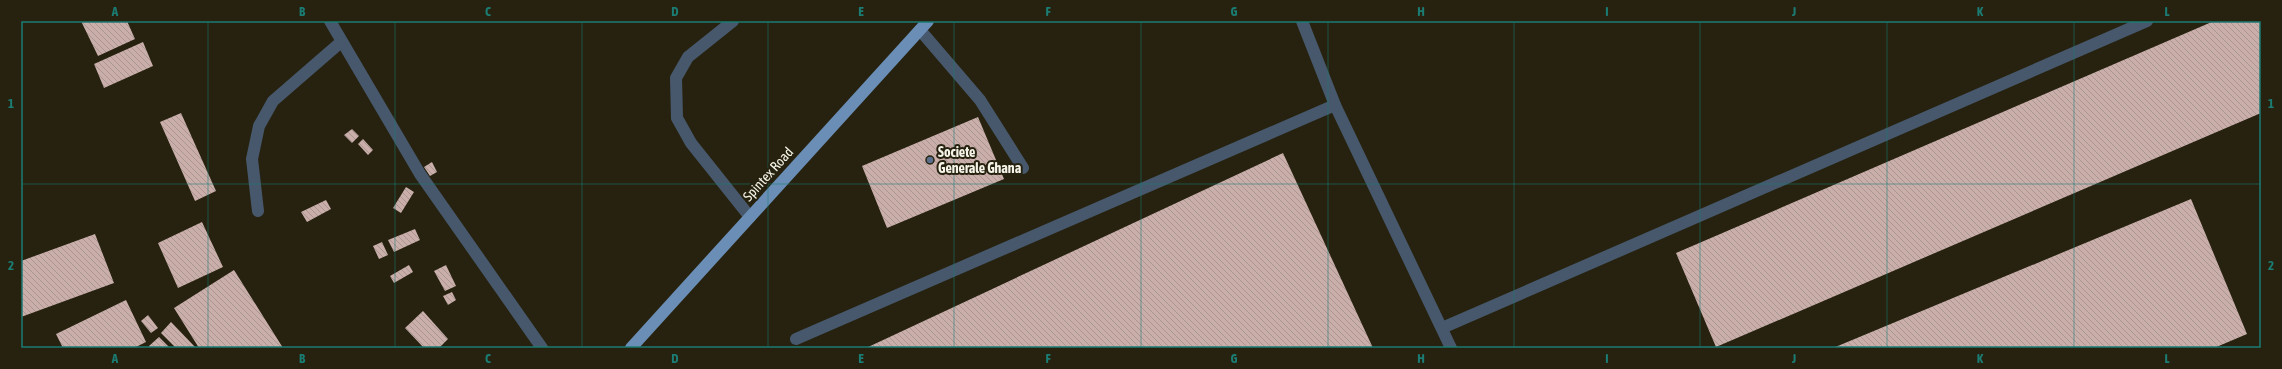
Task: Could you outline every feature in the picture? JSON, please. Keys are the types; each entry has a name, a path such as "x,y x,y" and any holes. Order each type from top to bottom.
{"main road":[{"name":"Spintex Road","path":"631,348 924,25"}],"street":[{"path":"330,21 420,174 542,348"},
{"path":"733,21 688,57 676,78 677,118 691,143 750,217"},
{"path":"1302,21 1335,105 1451,348"},
{"path":"1442,328 2147,21"},
{"path":"924,25 980,100 1022,168"},
{"path":"258,211 252,159 259,126 273,101 341,42"},
{"path":"796,339 1335,105"}],"building":[{"path":"81,21 127,21 135,39 98,56"},
{"path":"2214,21 2261,21 2261,113 1716,347 1676,253"},
{"path":"143,42 153,66 104,88 94,64"},
{"path":"181,113 216,191 195,201 160,122"},
{"path":"978,117 1004,179 887,228 862,166"},
{"path":"352,129 359,136 352,143 344,135"},
{"path":"363,139 373,150 368,155 358,144"},
{"path":"1283,153 1373,348 866,348"},
{"path":"432,162 437,172 430,176 424,167"},
{"path":"406,187 414,192 401,213 393,208"},
{"path":"2191,199 2247,334 2214,348 1833,348"},
{"path":"326,200 331,209 307,222 301,212"},
{"path":"202,222 223,267 178,288 158,243"},
{"path":"415,229 420,240 394,252 388,240"},
{"path":"95,234 114,283 21,317 21,261"},
{"path":"382,242 388,255 379,259 373,246"},
{"path":"409,265 413,272 394,283 390,276"},
{"path":"446,265 456,286 445,291 434,271"},
{"path":"234,270 283,348 199,348 174,308"},
{"path":"452,292 456,300 448,305 443,296"},
{"path":"126,300 146,342 134,348 63,348 56,334"},
{"path":"423,311 448,339 439,348 424,348 405,328"},
{"path":"148,315 158,328 151,333 141,321"},
{"path":"171,322 196,348 176,348 161,333"},
{"path":"159,337 170,348 150,348 149,346"}],"place":[{"name":"Societe Generale Ghana","path":"930,160"}]}
